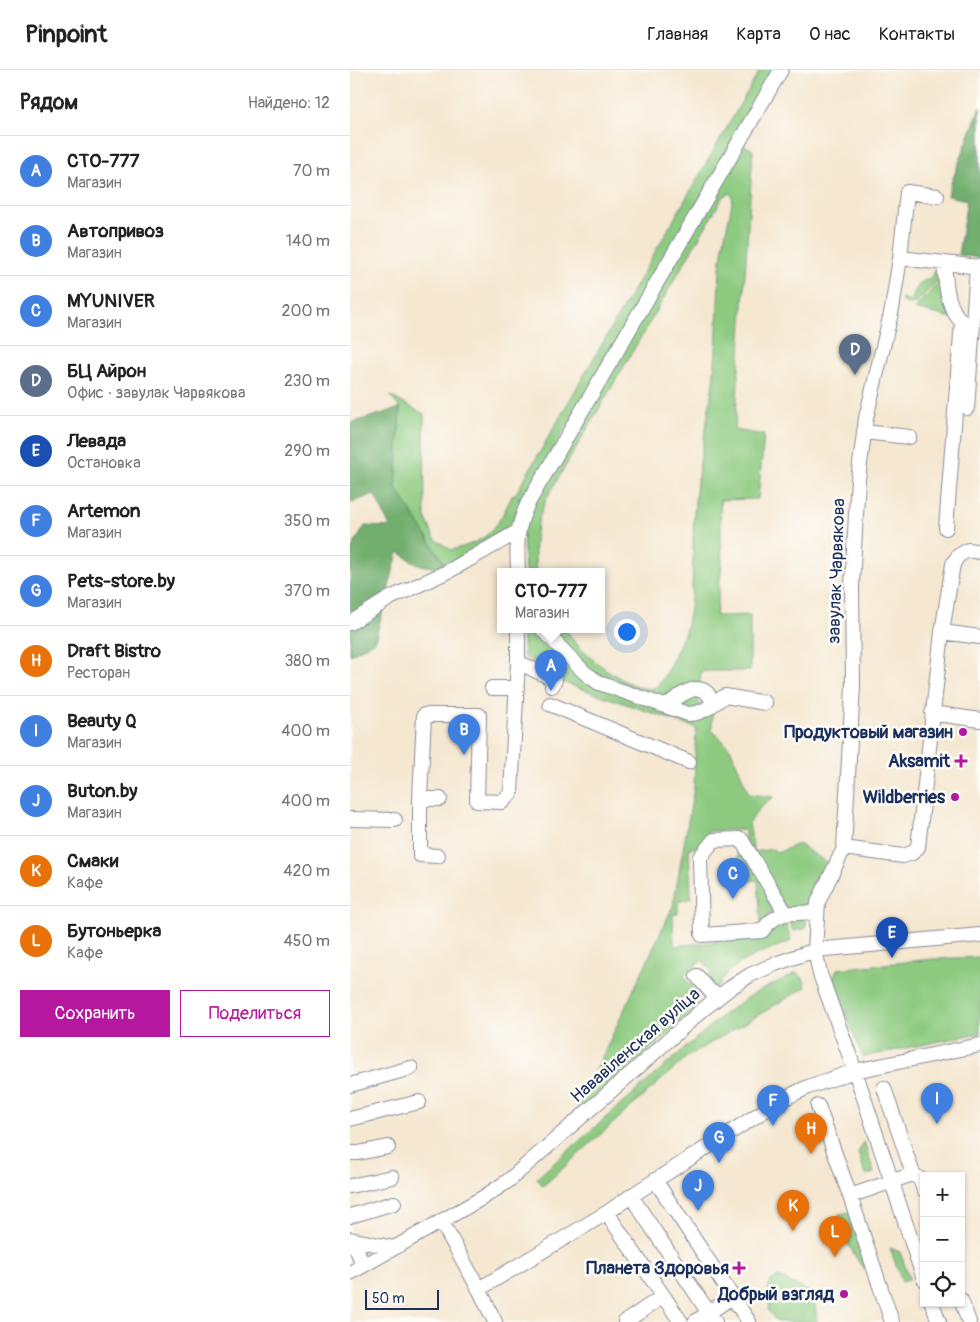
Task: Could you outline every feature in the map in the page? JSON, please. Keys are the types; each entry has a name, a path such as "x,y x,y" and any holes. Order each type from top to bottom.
{"street":[{"path":"518,568 517,532 521,518 781,70"},
{"name":"завулак Чарвякова","path":"920,1267 855,1071 820,974 815,950 818,902 844,848 853,686 852,585 858,479 864,432 892,309 900,258 906,192 936,196"},
{"path":"900,258 978,267 967,321 946,528"},
{"path":"944,263 946,291 954,314 967,321"},
{"path":"967,321 967,408"},
{"path":"864,432 909,437"},
{"path":"350,623 390,598 449,571 517,532"},
{"path":"844,848 903,856 912,854 918,847 942,632 953,564 958,556 968,550 980,552"},
{"path":"942,632 980,637"},
{"path":"438,856 420,855 420,799 424,715 479,715 477,800 502,802 511,793 518,633"},
{"path":"546,633 584,672 600,683 688,714 697,714 705,711 725,696 766,703"},
{"path":"518,662 555,680 552,686"},
{"path":"492,688 517,688"},
{"path":"666,706 690,689 702,690 710,696 713,704"},
{"path":"550,704 689,762"},
{"path":"932,713 980,720"},
{"path":"420,799 440,799"},
{"path":"350,819 395,820"},
{"path":"785,912 742,839 714,840 700,857 702,934 762,931 767,924 785,912 817,913"},
{"name":"Нававіленская вуліца","path":"350,1273 484,1197 508,1181 720,995 750,975 815,950 980,934"},
{"path":"697,976 711,992 720,995"},
{"path":"479,1289 608,1212 781,1100 808,1087 855,1071 980,1045"},
{"path":"350,1085 411,1068"},
{"path":"884,1088 913,1174 920,1179"},
{"path":"350,1119 419,1102"},
{"path":"818,1106 892,1322"},
{"path":"350,1153 388,1146"},
{"path":"850,1196 913,1174"},
{"path":"350,1186 392,1177"},
{"path":"655,1180 749,1322"},
{"path":"631,1196 712,1317"},
{"path":"350,1216 394,1203"},
{"path":"608,1212 681,1322"},
{"path":"441,1221 495,1322"},
{"path":"350,1239 394,1248"},
{"path":"350,1239 358,1252 363,1266"},
{"path":"625,1322 663,1296"},
{"path":"695,1322 712,1317 732,1297"},
{"path":"933,1307 939,1322"},
{"path":"964,1307 969,1322"}],"green space":[{"path":"760,70 775,70 524,499 517,497 523,501 514,520 481,553 449,571 396,488 400,408 390,396 424,414 425,516 434,538 451,550 483,538 496,525 513,494 515,495"},
{"path":"980,107 980,258 958,255 967,200 948,196 950,186"},
{"path":"742,144 753,150 735,430 764,435 758,499 720,500 722,562 716,616 750,615 750,671 701,671 698,704 713,704 712,730 730,748 749,794 774,797 759,809 749,823 754,852 773,849 777,853 798,844 828,863 811,897 805,929 793,931 789,920 785,921 791,941 736,966 728,973 718,987 711,986 705,978 712,972 702,960 684,976 694,988 697,1007 574,1117 673,906 694,788 696,728 562,682 563,675 524,657 522,633 568,633 587,655 596,662 623,680 642,688 651,689 657,686 674,657 687,625 690,610 695,501 714,374 720,268 733,197 730,193 723,197 549,494 536,532 536,568 525,568 524,520","holes":["745,830 745,846 785,912 762,937 674,946 673,914 678,913 678,902 691,898 689,848 708,847 708,831"]},
{"path":"939,270 941,277 916,303 907,304 902,301 901,298 911,301 918,286 932,277 935,271"},
{"path":"942,279 952,318 914,309"},
{"path":"400,408 396,488 449,571 417,564 398,552 375,641 350,655 350,551 365,526 390,527 374,494 350,503 350,423"},
{"path":"737,846 741,846 777,904 761,926 758,880 740,882"},
{"path":"980,957 980,1033 863,1057 832,980 837,969 933,959"},
{"path":"796,973 803,978 806,987 687,1057 543,1186 537,1178 723,1015 751,995"},
{"path":"864,1141 874,1173 866,1175 858,1153"},
{"path":"849,1212 872,1277 860,1264 842,1234 839,1214"},
{"path":"890,1248 900,1252 910,1280 902,1282"},
{"path":"779,1277 814,1294 817,1322 777,1322 768,1310 769,1304 766,1300 770,1281"}],"place":[{"name":"БЦ Айрон","path":"855,375"},
{"name":"СТО-777","path":"551,691"},
{"name":"Продуктовый магазин","path":"963,732"},
{"name":"Автопривоз","path":"464,755"},
{"name":"Aksamit","path":"961,761"},
{"name":"Wildberries","path":"955,797"},
{"name":"MYUNIVER","path":"733,899"},
{"name":"Левада","path":"892,958"},
{"name":"Beauty Q","path":"937,1124"},
{"name":"Artemon","path":"773,1126"},
{"name":"Draft Bistro","path":"811,1154"},
{"name":"Pets-store.by","path":"719,1163"},
{"name":"Buton.by","path":"698,1211"},
{"name":"Смаки","path":"793,1231"},
{"name":"Бутоньерка","path":"835,1257"},
{"name":"Планета Здоровья","path":"739,1268"},
{"name":"Добрый взгляд","path":"844,1294"}]}
